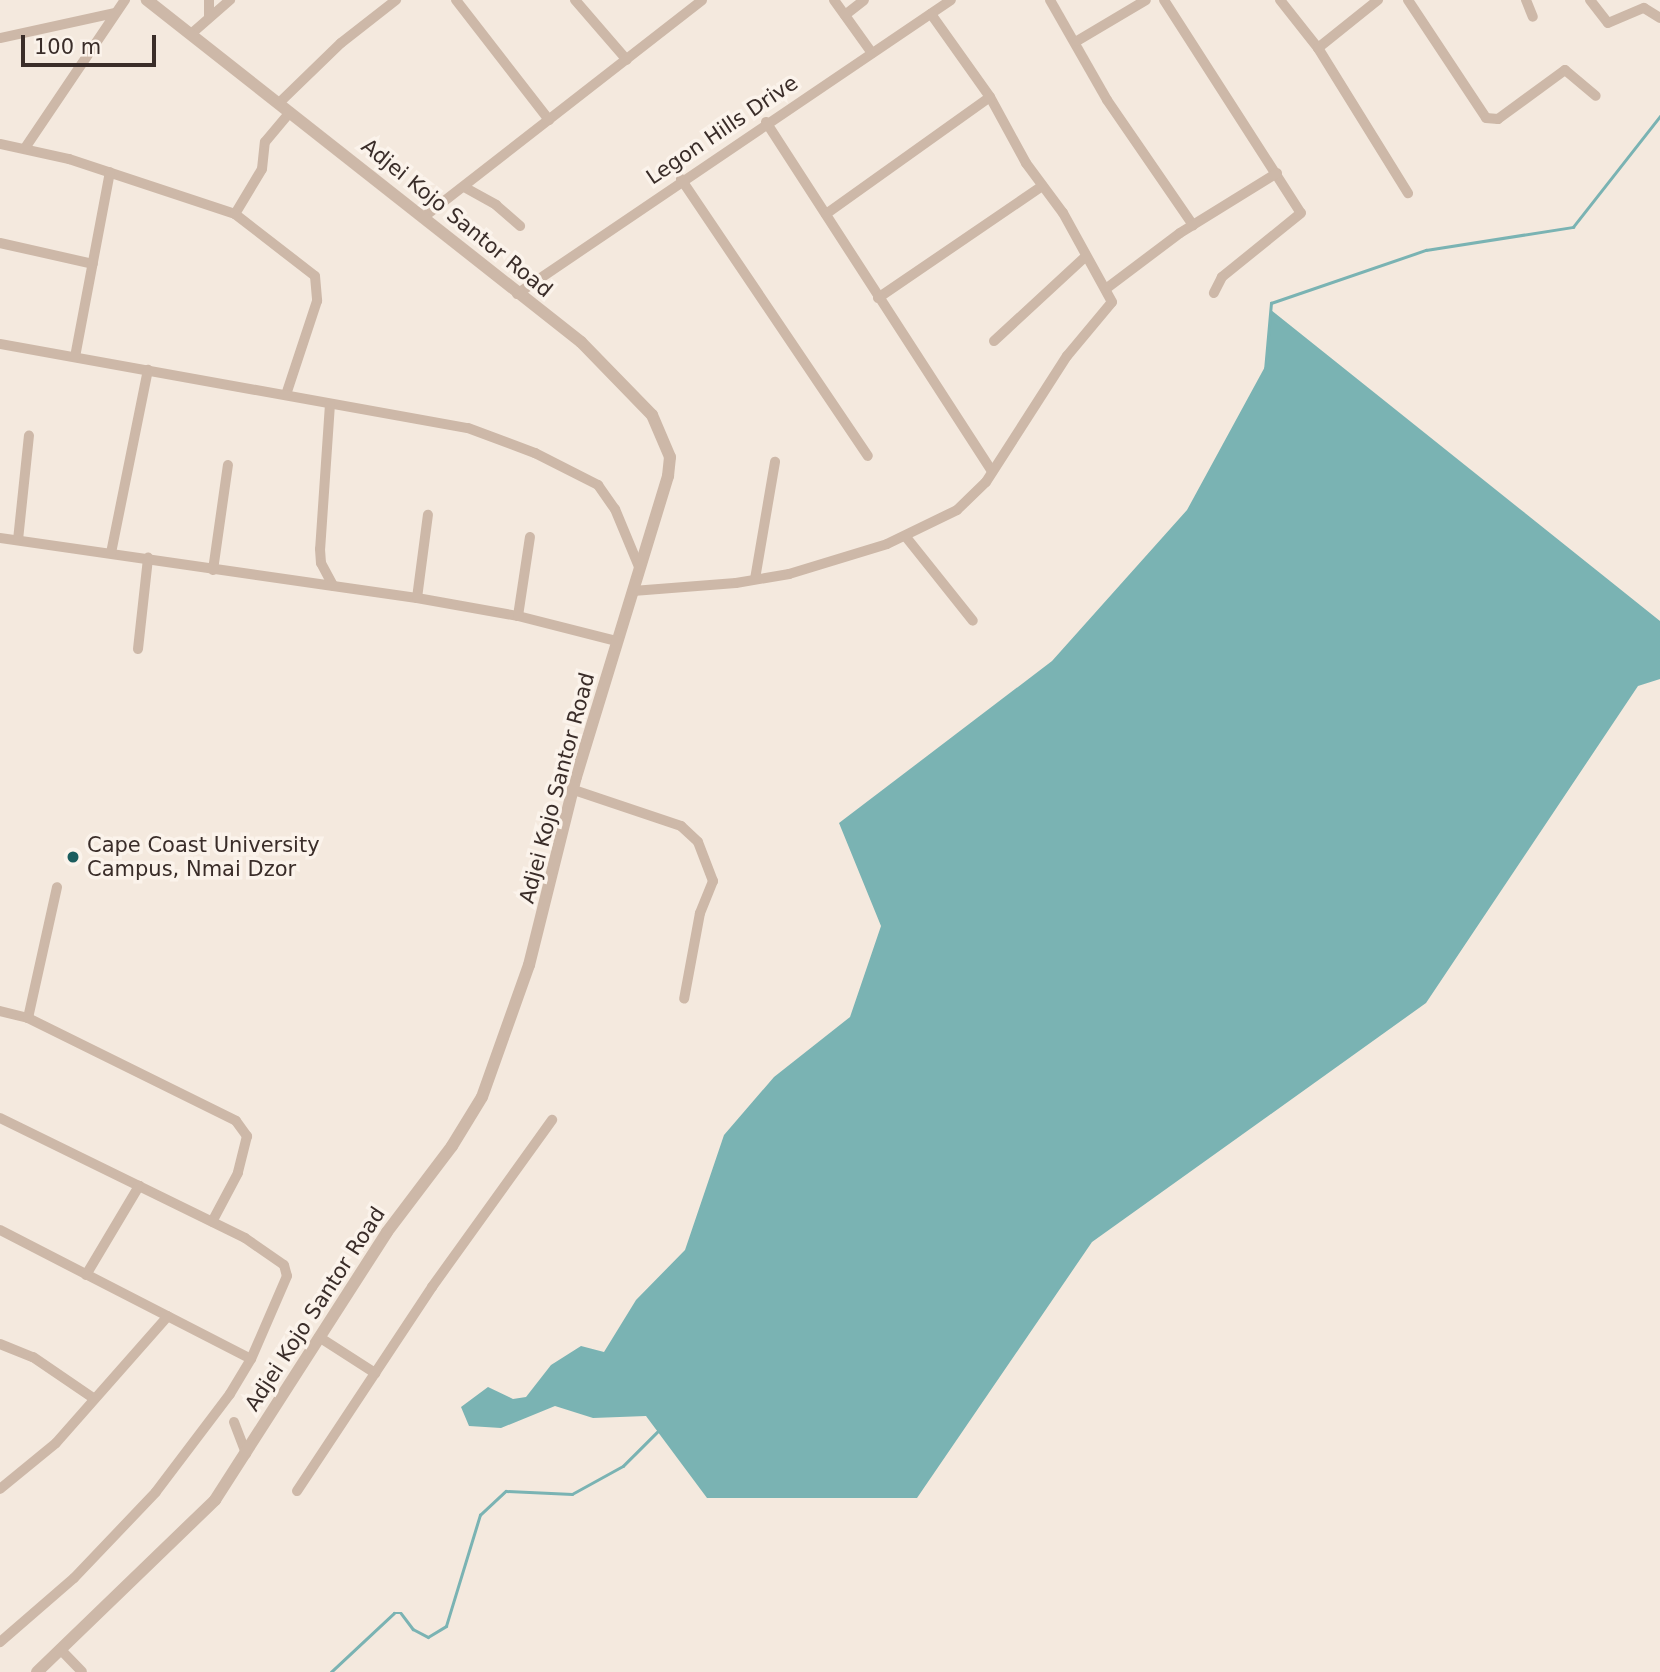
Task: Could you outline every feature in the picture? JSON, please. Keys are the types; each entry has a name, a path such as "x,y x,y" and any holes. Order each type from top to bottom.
{"street":[{"path":"25,148 125,0"},
{"name":"Adjei Kojo Santor Road","path":"37,1672 205,1511 246,1455 319,1337 482,1097 529,965 616,641 668,476 666,440 652,415 596,356 425,216 147,0"},
{"path":"209,0 209,18"},
{"path":"191,34 230,0"},
{"path":"279,103 341,43 396,0"},
{"path":"456,0 549,120"},
{"path":"575,0 627,60"},
{"path":"425,216 702,0"},
{"path":"834,0 872,53"},
{"path":"845,15 864,0"},
{"name":"Legon Hills Drive","path":"517,294 681,179 951,0"},
{"path":"1050,0 1077,41 1107,100 1193,225"},
{"path":"1077,41 1146,0"},
{"path":"1164,0 1301,213 1223,277 1214,293"},
{"path":"1280,0 1318,48 1408,193"},
{"path":"1318,48 1378,0"},
{"path":"1408,0 1486,118 1498,119 1565,70 1596,96"},
{"path":"1526,0 1533,17"},
{"path":"1590,0 1608,23 1644,8 1660,18"},
{"path":"0,38 115,13"},
{"path":"632,590 789,574 906,537 957,510 992,471 1067,356 1112,302 1107,288 1085,257 1063,213 1042,186 990,97 931,14"},
{"path":"826,214 990,97"},
{"path":"235,215 262,169 265,142 290,112"},
{"path":"766,122 992,471"},
{"path":"0,144 25,148 110,172 235,215 315,276 317,301 286,395"},
{"path":"75,357 110,172"},
{"path":"1107,288 1193,225 1277,173"},
{"path":"681,179 868,456"},
{"path":"878,298 1042,186"},
{"path":"464,187 496,205 520,226"},
{"path":"0,243 93,264"},
{"path":"994,341 1085,257"},
{"path":"0,344 468,428 585,476 615,509 639,567"},
{"path":"111,553 148,370"},
{"path":"330,404 320,549 321,563 333,586"},
{"path":"18,540 29,436"},
{"path":"755,579 775,462"},
{"path":"213,570 228,465"},
{"path":"417,598 428,516"},
{"path":"518,616 530,537"},
{"path":"906,537 973,621"},
{"path":"0,538 417,598 518,616 616,641"},
{"path":"138,649 148,558"},
{"path":"574,790 681,826 698,842 713,881 701,913 684,999"},
{"path":"28,1017 57,887"},
{"path":"0,1011 28,1017 236,1121 247,1136 238,1173 212,1222"},
{"path":"0,1118 212,1222 284,1265 284,1288 251,1359 220,1408 133,1519 0,1643"},
{"path":"297,1491 375,1373 552,1120"},
{"path":"86,1275 139,1186"},
{"path":"0,1230 251,1359"},
{"path":"0,1489 57,1443 93,1398 168,1316"},
{"path":"319,1337 375,1373"},
{"path":"0,1343 33,1357 93,1398"},
{"path":"234,1422 246,1455"},
{"path":"61,1650 82,1672"}],"water":[{"path":"1271,310 1660,621 1660,679 1638,686 1426,1003 1092,1242 917,1498 707,1498 646,1416 593,1418 555,1406 501,1428 469,1426 461,1407 488,1387 513,1399 526,1397 551,1365 581,1346 604,1352 636,1300 685,1250 724,1135 774,1077 850,1017 881,926 839,823 1052,661 1187,510 1267,363"}],"waterway":[{"path":"1265,370 1271,303 1426,250 1573,227 1660,116"},
{"path":"331,1672 394,1613 401,1613 413,1629 428,1637 446,1626 480,1515 506,1491 572,1494 623,1466 657,1432"}],"place":[{"name":"Cape Coast University Campus, Nmai Dzor","path":"73,857"}]}
